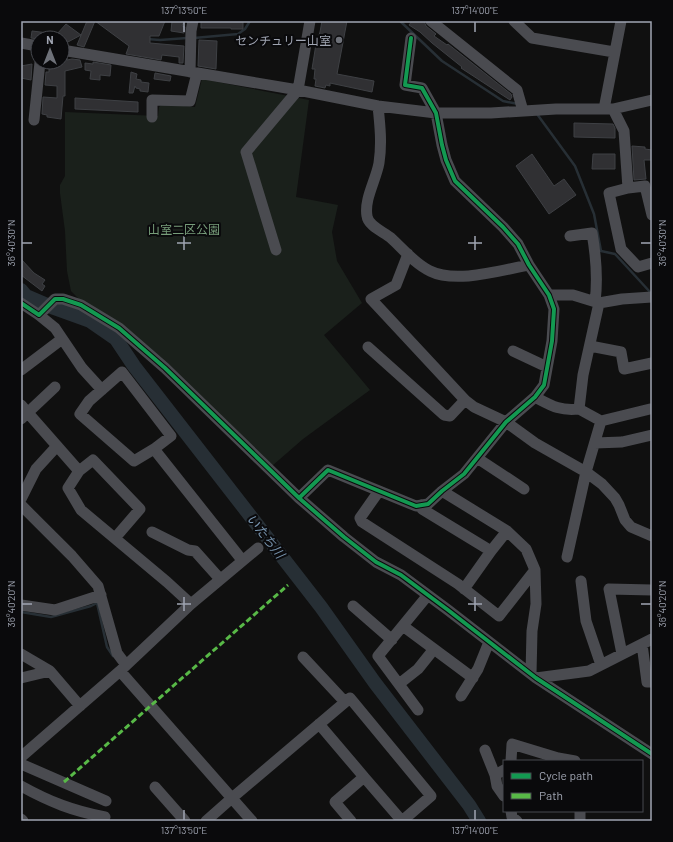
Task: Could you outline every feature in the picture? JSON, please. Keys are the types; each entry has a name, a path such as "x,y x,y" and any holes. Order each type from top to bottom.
{"street":[{"path":"152,117 152,100 190,101 193,72 191,31 193,21"},
{"path":"276,250 246,152 298,90 310,21"},
{"path":"432,21 517,90 523,111"},
{"path":"514,21 532,38 614,52"},
{"path":"621,21 614,52 609,109 624,131 628,188"},
{"path":"299,498 328,470 416,506 428,504 464,474 506,422 536,397 544,385 552,341 554,309 549,295 529,265 518,244 504,227 456,181 446,160 436,113 422,88 405,85 411,38"},
{"path":"70,51 298,90 378,106 436,113 491,113 556,109 609,109 652,100"},
{"path":"34,120 39,70"},
{"path":"378,106 381,148 379,165 368,201 367,217 371,224 390,237 420,265 430,272 445,276 463,277 529,265"},
{"path":"652,215 645,186 628,188 609,193 621,249 638,267 652,263"},
{"path":"570,236 592,233 596,253 597,303 579,410"},
{"path":"408,254 396,285 371,299 465,400 474,407 506,422 535,443 586,472 602,484 615,498 625,520 631,527 652,536"},
{"path":"549,295 573,295 597,303 622,299 652,297"},
{"path":"39,315 55,299 63,299 81,305 125,333 165,368 299,498 344,537 376,562 401,575 534,676 652,754"},
{"path":"21,303 55,328 82,368 102,390"},
{"path":"21,370 64,342"},
{"path":"590,346 621,352 624,369 652,363"},
{"path":"368,347 444,415 450,416 465,400"},
{"path":"513,350 547,367"},
{"path":"122,372 171,436 154,449 134,461 80,414 89,401 102,390 122,372"},
{"path":"55,387 23,412 57,446 79,471"},
{"path":"536,397 557,408 579,410 601,421 650,410"},
{"path":"567,557 586,472 601,421"},
{"path":"595,444 622,442 652,435"},
{"path":"21,499 36,469 57,446"},
{"path":"154,449 242,560"},
{"path":"477,458 524,489"},
{"path":"115,538 140,509 93,460 79,471 68,488 81,510 191,604"},
{"path":"379,491 360,518 362,522 464,589 499,616 535,570"},
{"path":"442,491 507,531 526,549 535,570 536,604 532,631 534,676"},
{"path":"21,505 72,556 98,586 117,653 123,668 252,821"},
{"path":"421,505 422,509 491,551"},
{"path":"464,589 507,531"},
{"path":"152,532 195,552 220,579"},
{"path":"21,757 123,668 191,604 258,548"},
{"path":"582,581 586,621 601,665"},
{"path":"622,654 610,589 652,590"},
{"path":"21,605 54,610 101,595"},
{"path":"418,710 378,656 428,595"},
{"path":"353,606 392,640"},
{"path":"403,626 473,678"},
{"path":"534,676 589,671 652,639"},
{"path":"461,696 478,669 489,642"},
{"path":"642,644 647,682 652,682"},
{"path":"399,684 418,669 434,649"},
{"path":"21,654 50,672 80,706"},
{"path":"303,657 345,702"},
{"path":"21,678 50,672"},
{"path":"206,821 232,798 319,724 350,698 431,796 402,821 319,724"},
{"path":"511,760 512,744 558,758 570,760"},
{"path":"485,750 500,772 497,786 503,795"},
{"path":"21,764 106,801"},
{"path":"351,821 335,802 364,777"},
{"path":"21,786 45,799 81,813 105,817"},
{"path":"155,787 185,821"},
{"path":"511,812 512,817 518,821"}],"green space":[{"name":"山室二区公園","path":"202,79 309,100 296,197 338,205 332,232 337,261 362,303 324,335 370,390 303,439 272,466 81,301 71,291 67,271 65,231 60,193 60,185 65,176 65,112 158,116 159,107 162,104 195,107"}],"building":[{"path":"87,21 95,21 84,47 77,45"},
{"path":"95,21 165,21 159,36 150,36 150,43 184,46 183,63 179,63 179,57 162,55 161,60 126,54 129,46"},
{"path":"172,21 184,21 182,26 185,27 184,33 171,31"},
{"path":"201,21 243,21 243,29 201,28"},
{"name":"センチュリー山室","path":"322,21 347,21 337,74 374,81 372,92 330,83 330,86 326,85 325,88 315,86 315,69 312,69"},
{"path":"412,21 424,21 426,26 436,34 434,36 447,45 448,44 511,94 512,97 510,100 461,68 462,67 420,32 409,25"},
{"path":"66,24 81,35 70,41 70,30 61,30"},
{"path":"199,40 217,41 216,69 198,66"},
{"path":"70,59 80,60 82,67 70,70"},
{"path":"93,62 111,65 110,76 100,75 100,80 90,79 91,71 85,70 85,63 93,64"},
{"path":"30,64 30,70 32,70 31,80 21,78 21,66"},
{"path":"49,70 69,70 65,71 65,96 63,96 61,119 47,117 47,115 42,114 43,97 57,98 57,86 45,85 46,72 49,72"},
{"path":"131,72 137,74 136,79 141,80 141,82 149,83 148,92 140,91 140,89 136,88 135,86 133,93 129,93"},
{"path":"155,73 171,76 170,81 154,79"},
{"path":"75,98 138,102 138,112 75,109"},
{"path":"574,123 613,124 615,128 615,138 574,137"},
{"path":"632,146 645,147 645,149 652,150 652,160 644,160 646,179 634,180"},
{"path":"532,154 554,186 564,179 576,195 549,214 516,166"},
{"path":"593,154 615,154 615,169 592,169"},
{"path":"21,259 34,273 45,280 42,284 45,286 42,291 21,275"}],"waterway":[{"path":"194,38 238,34 245,29 250,21"},
{"path":"400,21 442,61 503,101 518,104"},
{"path":"147,39 160,40 187,38"},
{"path":"537,114 575,166 594,214 601,251 615,254 652,293"},
{"name":"いたち川","path":"21,290 26,296 90,321 116,339 134,366 321,607 375,683 469,805 479,821"},
{"path":"21,612 51,617 97,603 107,647 113,656"}],"marked path":[{"path":"64,782 288,585"}],"cycle path":[{"path":"299,498 328,470 416,506 428,504 464,474 506,422 535,397 544,385 552,341 554,309 549,295 529,265 518,244 503,227 455,181 446,160 436,113 422,88 405,85 411,38"},
{"path":"21,303 39,315 55,299 63,299 81,305 119,328 165,368 299,498 344,537 376,562 401,575 536,678 652,754"}],"place":[{"name":"センチュリー山室","path":"339,40"}]}
